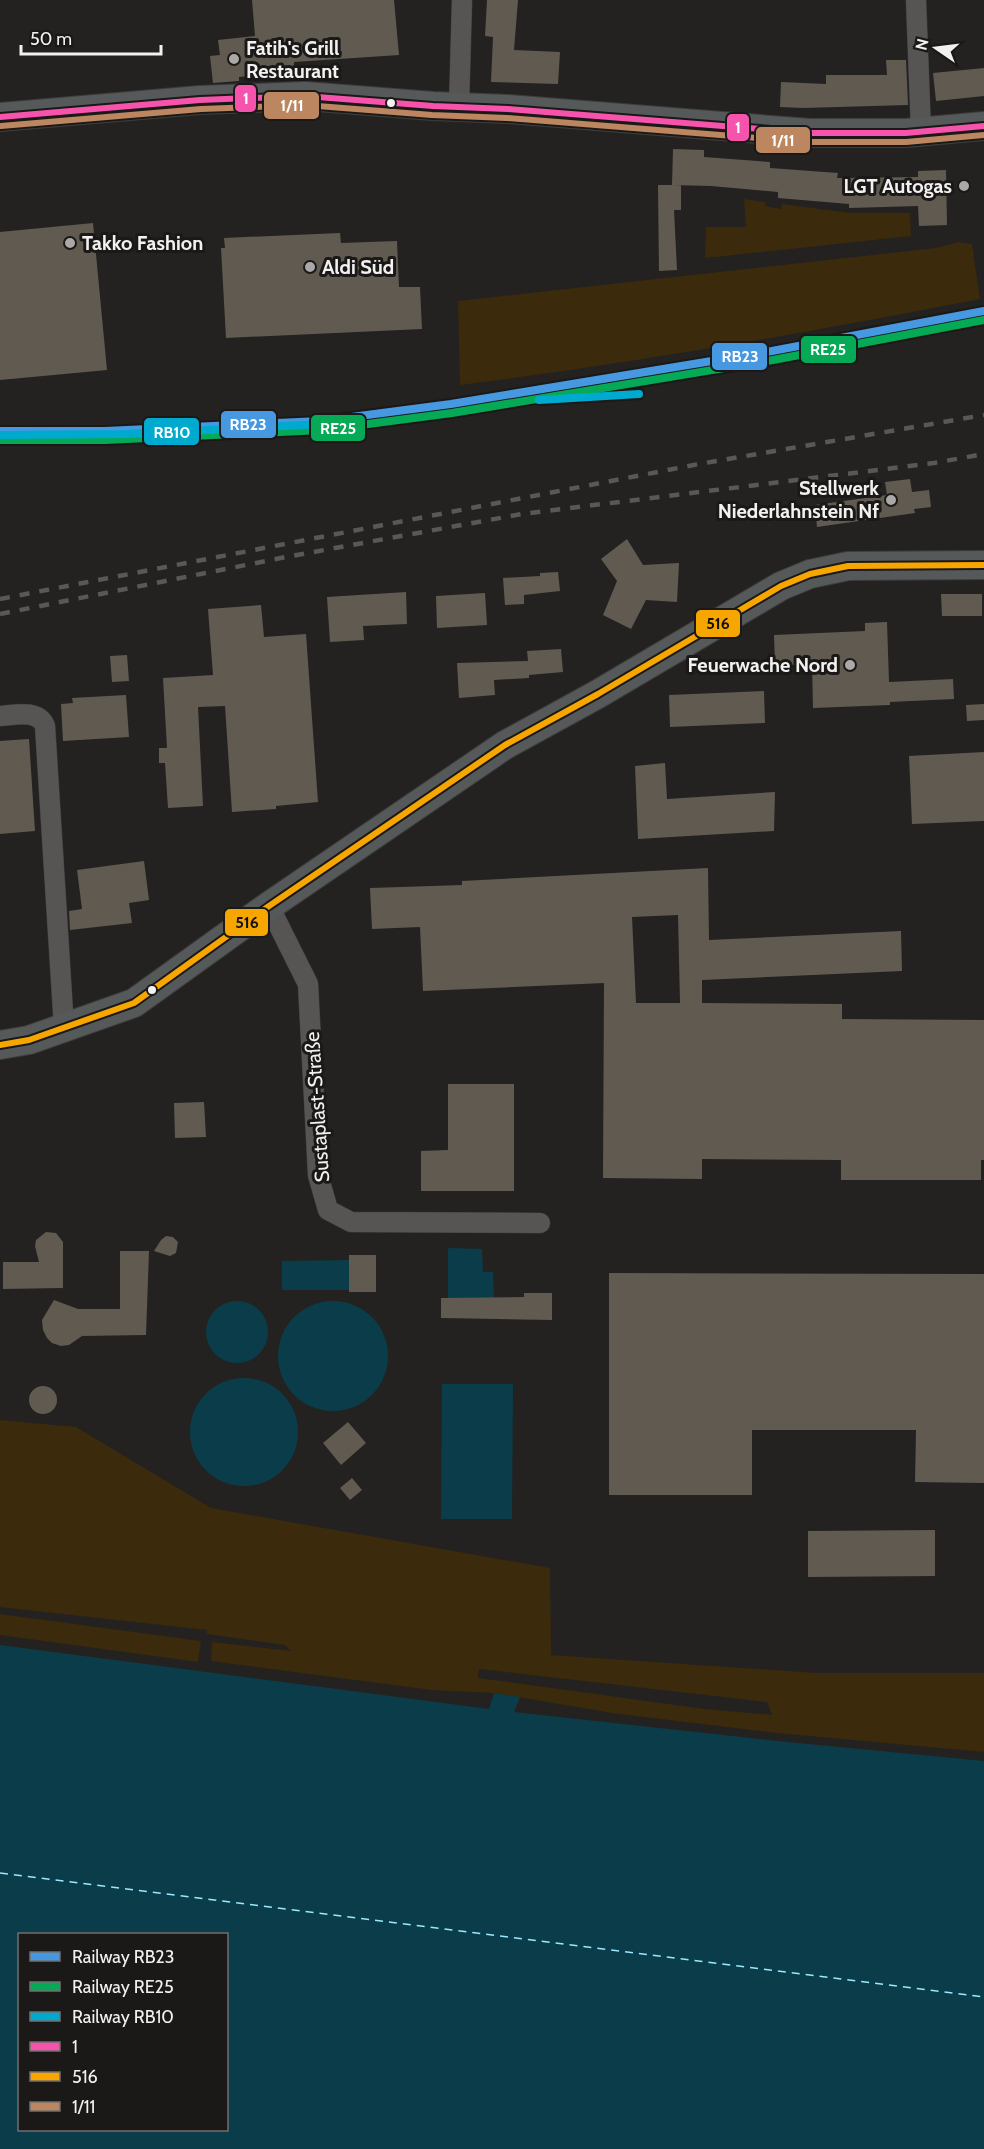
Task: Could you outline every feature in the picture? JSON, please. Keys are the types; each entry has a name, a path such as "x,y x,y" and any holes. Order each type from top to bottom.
{"street":[{"path":"459,107 462,0"},
{"path":"916,0 921,131"},
{"path":"0,117 200,100 290,96 810,133 851,134 984,126"},
{"path":"0,1046 29,1040 134,1003 269,906 505,745 598,694 781,586 810,574 848,566 984,565"},
{"path":"0,716 32,715 38,717 45,726 64,1028"},
{"name":"Sustaplast-Straße","path":"269,906 308,984 318,1175 328,1210 351,1222 540,1223"}],"shaded area":[{"path":"744,199 765,202 765,206 781,209 782,204 850,213 910,213 911,236 705,258 706,227 746,227"},
{"path":"958,242 972,244 980,299 720,347 460,385 458,301 936,248"},
{"path":"0,1420 76,1427 211,1508 550,1568 551,1655 817,1673 984,1673 984,1752 777,1733 612,1713 494,1693 432,1690 211,1661 212,1642 291,1651 285,1645 207,1634 207,1630 0,1607","holes":["479,1669 767,1702 772,1715 705,1709 478,1678"]},
{"path":"0,1614 201,1641 198,1662 0,1635"}],"water":[{"path":"448,1248 482,1249 483,1272 493,1272 494,1298 448,1298"},
{"path":"349,1260 349,1290 282,1290 282,1261"},
{"path":"237,1301 249,1303 259,1310 266,1320 268,1332 266,1344 259,1354 249,1361 237,1363 225,1361 215,1354 208,1344 206,1332 208,1320 215,1310 225,1303"},
{"path":"333,1301 354,1305 372,1317 384,1335 388,1356 384,1377 372,1395 354,1407 333,1411 312,1407 294,1395 282,1377 278,1356 282,1335 294,1317 312,1305"},
{"path":"244,1378 265,1382 282,1394 294,1411 298,1432 294,1453 282,1470 265,1482 244,1486 223,1482 206,1470 194,1453 190,1432 194,1411 206,1394 223,1382"},
{"path":"442,1384 513,1384 512,1519 441,1519"},
{"path":"0,1645 489,1709 494,1693 520,1697 514,1712 984,1761 984,2149 0,2149"}],"building":[{"path":"252,0 394,0 399,55 294,62 294,71 239,77 239,81 213,83 210,56 220,55 218,40 255,36"},
{"path":"487,0 518,0 514,50 560,52 558,84 491,82 493,37 485,36"},
{"path":"886,60 906,60 908,105 780,107 781,82 826,84 826,75 887,75"},
{"path":"984,68 984,96 936,101 933,73"},
{"path":"673,149 704,150 704,157 770,162 770,168 838,173 837,178 918,177 918,171 946,170 947,225 919,226 918,206 849,208 849,204 778,198 778,192 672,185"},
{"path":"658,185 681,185 681,210 674,210 677,270 659,271"},
{"path":"93,223 107,370 0,380 0,232"},
{"name":"Aldi Süd","path":"340,233 341,243 397,241 399,287 420,287 422,329 226,338 221,248 225,248 224,238"},
{"name":"Stellwerk Niederlahnstein Nf","path":"910,479 912,492 929,490 931,507 914,509 915,513 817,527 815,505 887,495 885,482"},
{"path":"627,539 643,565 679,563 677,602 646,600 631,629 603,615 617,581 601,559"},
{"path":"558,572 560,591 524,595 524,604 505,605 503,578 540,576 540,573"},
{"path":"406,592 407,624 363,626 364,640 330,642 327,597"},
{"path":"485,593 487,625 437,628 436,596"},
{"path":"941,594 982,594 982,616 942,616"},
{"path":"261,605 264,637 306,634 318,802 276,806 276,809 232,812 225,706 198,707 203,806 168,808 165,763 159,763 159,748 167,748 163,678 213,675 208,609"},
{"name":"Feuerwache Nord","path":"887,622 889,682 953,679 954,699 890,702 890,705 813,708 812,664 775,666 774,635 865,631 865,623"},
{"path":"561,649 563,672 529,675 529,678 494,680 495,695 459,698 457,663 528,661 527,651"},
{"path":"127,655 129,681 112,682 110,656"},
{"path":"764,691 765,723 670,727 669,695"},
{"path":"126,695 129,737 63,741 61,704 73,703 72,698"},
{"path":"984,704 984,720 967,721 966,705"},
{"path":"29,739 35,831 0,834 0,741"},
{"path":"984,752 984,821 912,824 909,756"},
{"path":"665,763 667,799 775,792 774,831 638,839 635,766"},
{"path":"144,861 149,900 129,903 132,923 70,930 69,911 82,909 77,870"},
{"path":"708,868 709,940 901,931 902,971 702,980 702,1003 842,1004 842,1019 984,1020 984,1160 981,1160 981,1180 841,1180 841,1160 702,1159 702,1179 603,1178 604,983 423,991 420,927 372,929 370,888 462,885 462,881","holes":["678,915 680,1003 636,1003 632,917"]},
{"path":"448,1084 514,1084 514,1191 421,1191 421,1151 448,1150"},
{"path":"204,1102 206,1137 175,1138 174,1103"},
{"path":"46,1232 56,1233 63,1242 63,1288 3,1289 3,1262 39,1262 35,1246 36,1240"},
{"path":"166,1236 173,1237 178,1242 176,1253 170,1256 154,1251"},
{"path":"120,1251 149,1251 146,1335 82,1336 69,1345 61,1346 52,1343 43,1330 42,1320 54,1300 78,1309 120,1309"},
{"path":"349,1255 376,1255 376,1292 349,1292"},
{"path":"609,1273 984,1274 984,1483 915,1482 916,1430 752,1430 752,1495 609,1495"},
{"path":"524,1293 552,1293 552,1320 441,1318 441,1298 524,1297"},
{"path":"43,1386 53,1390 57,1400 53,1410 43,1414 33,1410 29,1400 33,1390"},
{"path":"348,1422 366,1443 341,1465 323,1443"},
{"path":"352,1478 362,1490 350,1500 340,1488"},
{"path":"935,1530 935,1576 808,1577 808,1531"}],"ferry route":[{"path":"0,1873 984,1997"}],"railway":[{"path":"0,599 699,464 984,415"},
{"path":"0,614 286,557 522,514 934,463 984,454"}],"rail line":[{"name":"RB23","path":"0,431 105,431 321,421 451,404 772,351 984,311"},
{"name":"RE25","path":"0,440 105,440 322,430 452,413 773,360 984,320"},
{"name":"RB10","path":"539,400 639,394"},
{"name":"RB10","path":"0,435 128,434 343,423"}],"transit line":[{"name":"1","path":"0,117 200,100 305,96 508,109 810,133 906,133 984,126"},
{"name":"1/11","path":"1,126 201,109 305,105 432,115 507,118 809,142 906,142 984,135"},
{"name":"516","path":"0,1045 29,1040 134,1003 269,906 505,745 598,694 781,586 810,574 848,566 984,565"}],"place":[{"name":"Fatih's Grill Restaurant","path":"234,59"},
{"name":"LGT Autogas","path":"964,186"},
{"name":"Takko Fashion","path":"70,243"},
{"name":"Aldi Süd","path":"310,267"},
{"name":"Stellwerk Niederlahnstein Nf","path":"891,500"},
{"name":"Feuerwache Nord","path":"850,665"}]}
